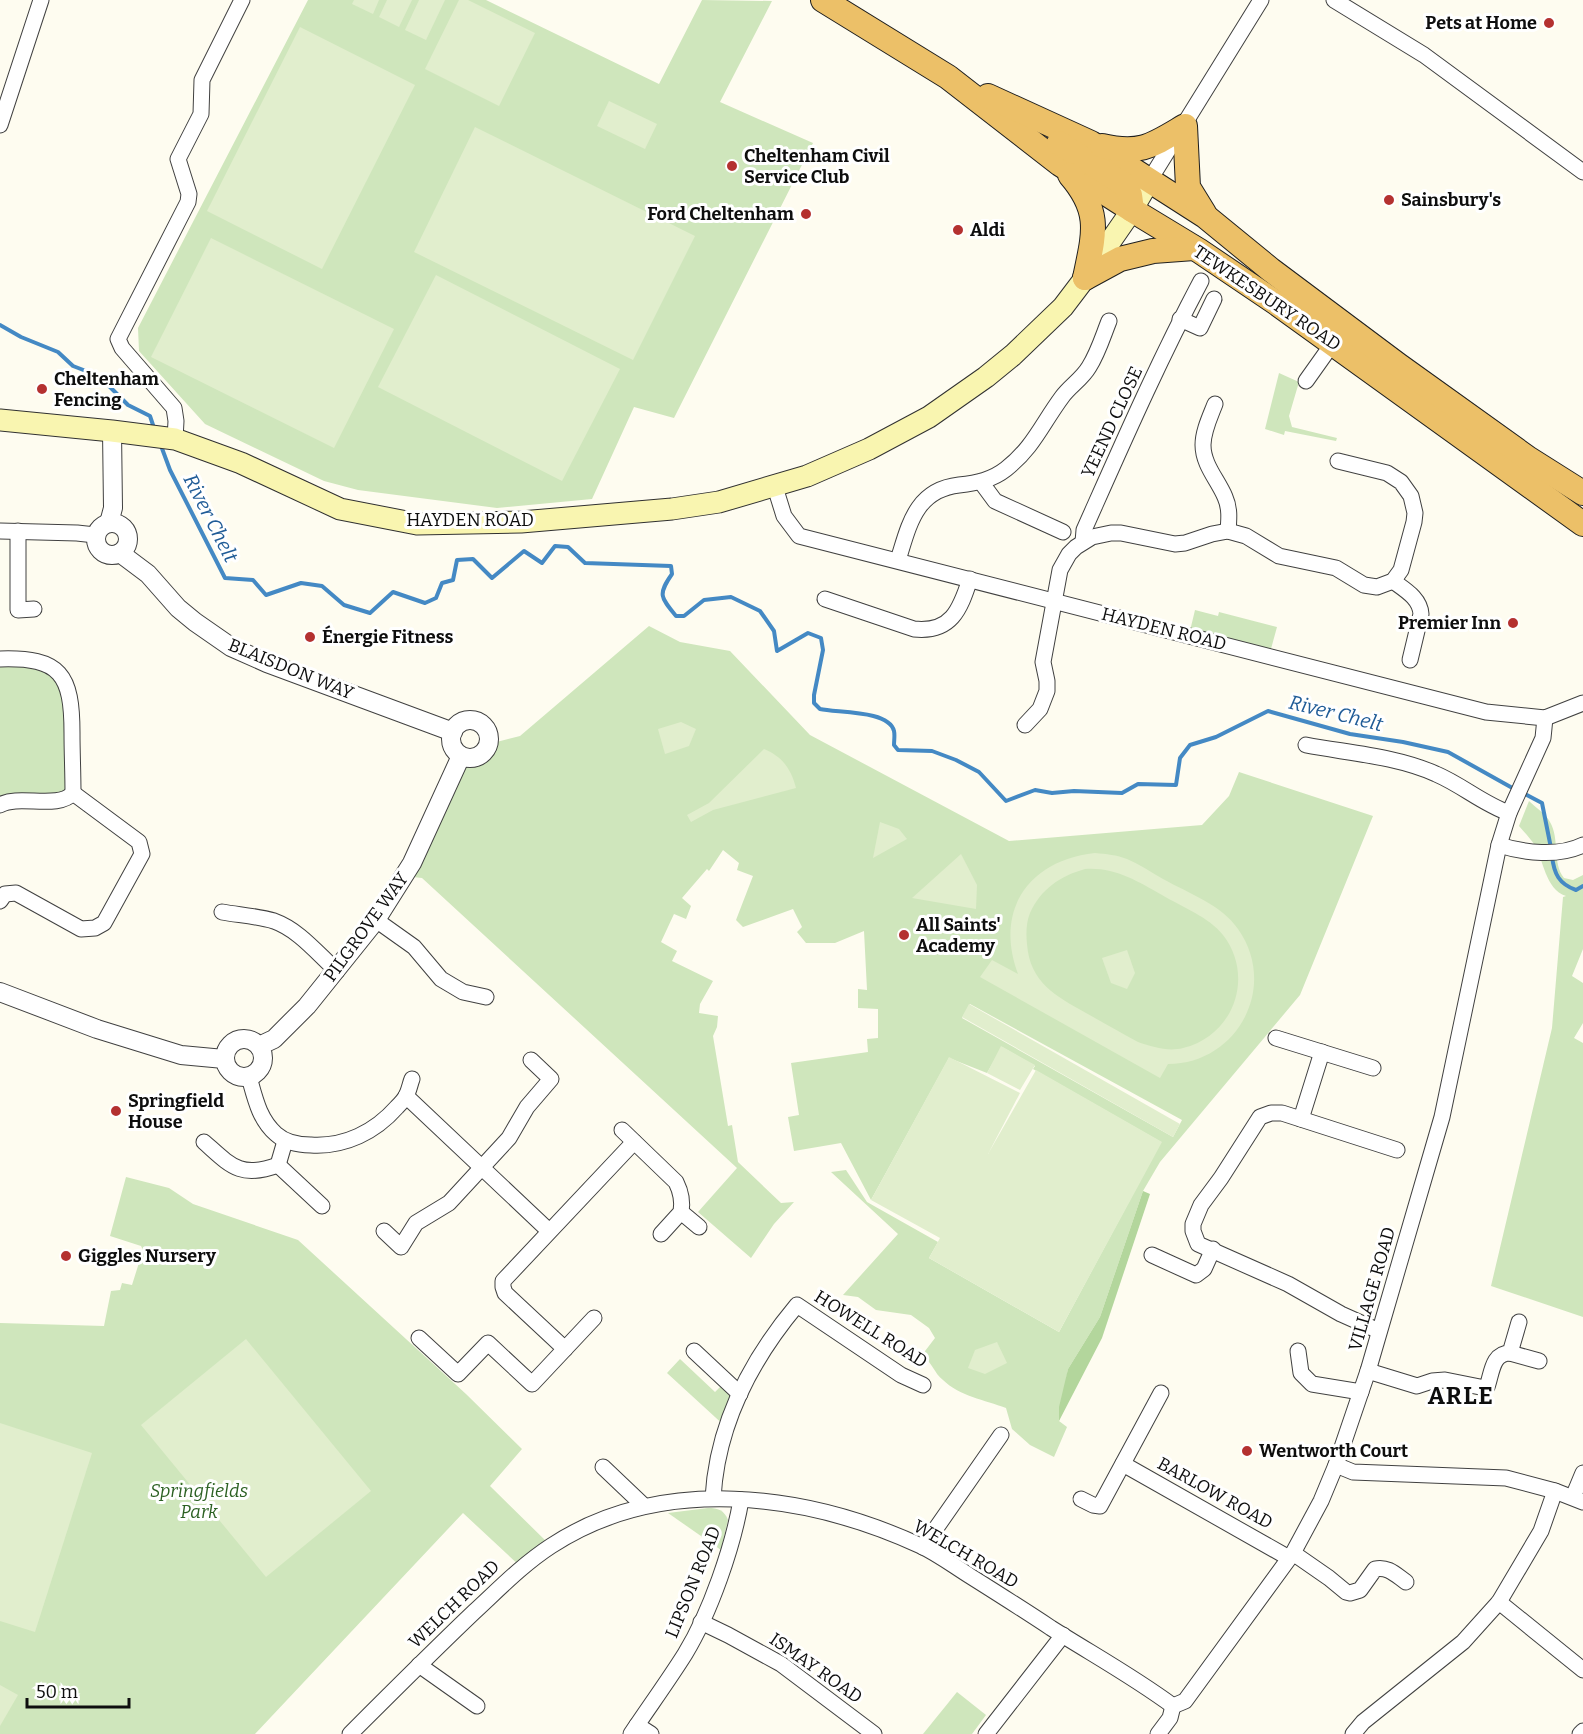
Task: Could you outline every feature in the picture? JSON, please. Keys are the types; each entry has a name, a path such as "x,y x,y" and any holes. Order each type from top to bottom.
{"highway":[{"name":"TEWKESBURY ROAD","path":"823,0 948,77 1060,164 1275,302 1583,524"},
{"name":"TEWKESBURY ROAD","path":"948,77 1091,144 1205,216 1271,270 1398,364 1529,459 1583,493"},
{"path":"1017,109 1020,117 1026,123 1125,185 1130,195 1132,210"},
{"path":"1091,144 1121,151 1137,150 1185,126 1188,187 1205,216"},
{"path":"1060,164 1083,190 1092,213 1095,232 1085,278"},
{"path":"1149,181 1151,196 1155,202 1257,275 1275,302"},
{"path":"1085,278 1120,259 1153,251 1194,248"}],"main road":[{"name":"HAYDEN ROAD","path":"0,420 163,438 241,463 340,509 417,524 521,522 672,509 719,502 807,476 869,450 952,402 986,377 1039,332 1063,307 1132,210 1149,181"}],"street":[{"path":"0,125 41,0"},
{"path":"163,438 176,421 174,408 122,348 118,339 188,202 189,190 178,159 201,114 202,80 242,0"},
{"path":"1149,181 1261,0"},
{"path":"1334,0 1424,55 1583,172"},
{"name":"YEEND CLOSE","path":"1083,542 1084,530 1180,319 1201,280"},
{"path":"1180,319 1200,328 1214,299"},
{"path":"898,561 912,517 924,501 950,486 981,482 1007,468 1033,443 1062,396 1090,367 1109,321"},
{"path":"1306,381 1333,343"},
{"path":"1215,404 1206,425 1203,446 1207,465 1229,508 1228,531"},
{"path":"109,523 113,507 112,431"},
{"path":"1024,725 1040,709 1047,691 1043,662 1060,570 1069,554 1083,542 1101,534 1121,533 1163,543 1185,543 1228,531 1246,536 1279,556 1336,568 1364,585 1377,587 1393,581 1403,564 1414,522 1415,513 1411,496 1395,477 1338,461"},
{"path":"981,482 995,501 1063,532"},
{"name":"HAYDEN ROAD","path":"775,487 784,516 800,536 1486,712 1545,718 1583,703"},
{"path":"109,523 117,523 128,533 127,547 113,555 100,550 96,545 95,535 100,527 109,523"},
{"path":"0,531 95,535"},
{"path":"18,531 18,610 34,609"},
{"name":"BLAISDON WAY","path":"120,553 148,574 187,615 231,647 267,663 453,732"},
{"path":"825,599 914,629 927,630 943,625 957,613 970,579"},
{"path":"1393,581 1415,598 1420,608 1421,614 1410,660"},
{"path":"0,659 26,659 43,663 56,671 67,686 72,704 73,793"},
{"name":"VILLAGE ROAD","path":"1158,1734 1170,1718 1173,1706 1185,1701 1291,1555 1321,1501 1336,1465 1368,1371 1442,1117 1500,845 1512,808 1543,738 1545,718"},
{"path":"471,720 483,725 488,733 489,744 477,757 461,756 454,750 453,732 464,722 471,720"},
{"path":"1306,745 1413,765 1436,774 1493,807 1512,808"},
{"name":"PILGROVE WAY","path":"259,1046 274,1039 307,1006 376,920 412,863 461,756"},
{"path":"0,805 9,802 63,800 73,793"},
{"path":"0,901 5,894 16,892 81,929 95,928 104,923 142,857 142,851 139,842 73,793"},
{"path":"1500,845 1515,850 1539,852 1567,850 1583,845"},
{"path":"222,912 263,918 284,926 301,937 336,971"},
{"path":"376,920 414,947 441,979 463,992 486,997"},
{"path":"0,992 97,1029 181,1055 224,1059"},
{"path":"247,1038 259,1046 263,1054 262,1064 257,1072 249,1077 232,1074 224,1059 225,1052 234,1041 247,1038"},
{"path":"1276,1038 1372,1068"},
{"path":"1301,1119 1322,1052"},
{"path":"384,1231 401,1246 416,1223 449,1203 509,1138 527,1107 557,1078 531,1060"},
{"path":"249,1077 261,1116 268,1125 285,1141 319,1146 352,1139 372,1129 391,1114 406,1096 412,1079"},
{"path":"406,1096 549,1231"},
{"path":"1379,1331 1341,1314 1288,1284 1198,1244 1193,1231 1195,1218 1201,1205 1260,1117 1276,1112 1397,1150"},
{"path":"622,1131 676,1182 681,1193 681,1212 661,1234"},
{"path":"278,1165 285,1141"},
{"path":"204,1142 232,1167 238,1169 265,1170 278,1165"},
{"path":"566,1349 505,1293 503,1287 505,1278 634,1142"},
{"path":"278,1165 322,1206"},
{"path":"681,1212 699,1227"},
{"path":"1152,1255 1196,1275 1204,1269 1212,1250"},
{"name":"HOWELL ROAD","path":"713,1498 714,1476 720,1452 740,1394 765,1348 797,1305 901,1375 923,1385"},
{"path":"418,1338 458,1374 488,1343 532,1384 594,1318"},
{"path":"1509,1353 1519,1322"},
{"path":"694,1351 740,1394"},
{"path":"1298,1351 1301,1372 1312,1384 1361,1392"},
{"path":"1368,1371 1417,1386 1445,1380 1482,1389 1487,1387 1496,1358 1502,1353 1539,1361"},
{"path":"1081,1499 1093,1506 1100,1506 1161,1393"},
{"path":"923,1547 1001,1435"},
{"name":"BARLOW ROAD","path":"1123,1464 1291,1555 1329,1578 1346,1593 1360,1590 1378,1568 1388,1569 1406,1582"},
{"path":"1336,1465 1353,1472 1506,1478 1555,1491 1578,1500 1583,1473"},
{"path":"603,1467 644,1506"},
{"path":"1353,1734 1363,1722 1463,1642 1500,1602 1541,1531 1555,1491"},
{"name":"WELCH ROAD","path":"350,1734 418,1665 522,1568 544,1551 596,1522 644,1506 676,1500 713,1498 769,1503 825,1513 876,1528 923,1547 1140,1681 1173,1706"},
{"name":"LIPSON ROAD","path":"634,1730 686,1652 701,1622 725,1564 741,1500"},
{"path":"1500,1602 1583,1670"},
{"name":"ISMAY ROAD","path":"701,1622 781,1664 874,1734"},
{"path":"986,1734 1063,1635"},
{"name":"WELCH ROAD","path":"418,1665 477,1706"},
{"path":"634,1730 651,1734"}],"green space":[{"path":"308,0 486,0 659,84 702,0 772,1 720,102 813,143 674,418 634,407 592,499 497,508 358,490 324,481 205,424 139,351 138,328"},
{"path":"354,0 379,0 373,14 352,4"},
{"path":"387,0 412,0 399,27 379,17"},
{"path":"419,0 445,0 426,40 405,30"},
{"path":"459,0 468,0 535,33 499,106 425,69"},
{"path":"300,27 415,85 322,269 207,211"},
{"path":"609,101 657,124 645,149 597,126"},
{"path":"475,127 695,236 633,360 414,252"},
{"path":"211,238 394,329 334,448 151,357"},
{"path":"436,275 620,369 562,481 378,387"},
{"path":"1279,373 1299,382 1289,416 1292,427 1337,438 1336,441 1285,431 1284,435 1265,429"},
{"path":"1195,610 1218,616 1219,612 1277,627 1269,656 1189,635"},
{"name":"All Saints' Academy","path":"649,626 680,642 730,651 810,735 1009,841 1202,825 1229,796 1239,772 1373,816 1300,995 1160,1162 1143,1191 1100,1317 1068,1369 1059,1421 1067,1427 1054,1457 1030,1445 1012,1429 1006,1408 964,1394 940,1377 922,1355 935,1338 929,1328 911,1315 876,1310 858,1297 843,1295 898,1234 831,1172 846,1170 867,1202 938,1242 929,1258 1059,1332 1161,1142 1033,1069 1035,1066 1002,1047 987,1073 949,1058 871,1200 841,1143 794,1151 788,1117 799,1115 791,1063 868,1052 867,1039 878,1038 878,1009 858,1008 858,989 867,990 864,931 835,943 806,943 797,932 802,927 793,909 743,927 736,920 753,876 737,870 739,863 723,850 709,871 707,869 682,898 691,906 686,919 674,914 661,942 677,951 672,961 713,981 700,1004 699,1013 718,1016 713,1036 728,1126 732,1125 738,1162 781,1203 794,1202 774,1224 751,1258 698,1212 737,1168 422,878 404,876 469,758 481,754 489,744 520,736","holes":["970,1004 1182,1120 1173,1137 962,1018"]},
{"path":"17,658 62,678 73,793 0,805 0,659"},
{"path":"681,722 696,729 689,746 665,754 658,729"},
{"path":"764,749 785,764 796,788 713,810 691,822 687,815 709,803"},
{"path":"1529,801 1550,822 1555,836 1558,865 1564,878 1573,880 1583,875 1583,949 1572,976 1583,983 1583,1023 1574,1038 1583,1043 1583,1317 1491,1286 1552,1028 1563,897 1566,896 1549,881 1534,844 1519,826"},
{"path":"880,822 899,829 907,839 873,858"},
{"path":"1095,853 1127,859 1214,906 1238,929 1250,951 1254,975 1252,997 1244,1018 1231,1037 1214,1051 1192,1061 1168,1064 1160,1078 980,977 992,960 1018,974 1012,951 1011,929 1014,909 1023,892 1035,877 1052,866 1072,858","holes":["1085,869 1096,869 1125,876 1203,918 1223,935 1233,951 1238,986 1234,1002 1227,1018 1201,1041 1183,1048 1172,1049 1138,1042 1065,1001 1046,987 1033,969 1027,944 1027,929 1034,905 1046,890 1067,875"]},
{"path":"961,854 977,885 976,909 912,898"},
{"path":"1127,950 1135,973 1127,989 1111,983 1102,958"},
{"path":"969,1004 1180,1124 1173,1137 962,1017"},
{"path":"1001,1046 1035,1065 1020,1090 987,1073"},
{"path":"949,1057 1020,1093 988,1154 1036,1070 1162,1142 1059,1332 929,1258 940,1238 871,1200"},
{"name":"Springfields Park","path":"126,1177 169,1188 193,1204 298,1240 466,1394 522,1449 490,1486 551,1546 522,1568 463,1513 255,1734 0,1734 0,1323 104,1326 111,1291 120,1290 122,1283 132,1285 143,1250 141,1246 110,1236"},
{"path":"1143,1191 1150,1194 1102,1338 1059,1421 1059,1407 1068,1369 1100,1317"},
{"path":"246,1339 371,1491 266,1577 141,1425"},
{"path":"997,1342 1007,1363 985,1374 968,1368 975,1350"},
{"path":"680,1359 715,1392 721,1386 737,1400 727,1428 667,1373"},
{"path":"0,1423 92,1453 35,1632 0,1621"},
{"path":"708,1508 720,1510 728,1520 721,1550 668,1513"},
{"path":"0,1685 18,1695 0,1726"},
{"path":"957,1692 986,1715 972,1734 923,1734"}],"waterway":[{"name":"River Chelt","path":"0,325 21,337 58,352 73,366 99,376 128,405 150,416 154,428"},
{"name":"River Chelt","path":"160,443 170,470 225,578 253,580 266,595 301,583 322,586 344,605 370,613 393,592 425,603 436,598 442,583 453,580 457,560 473,559 492,578 524,551 542,563 555,546 568,547 585,563 671,566 672,574 664,586 663,595 676,616 684,616 704,600 731,597 760,611 774,631 777,651 808,633 821,638 823,650 814,695 814,703 820,709 883,719 894,731 894,745 898,750 932,751 956,760 979,772 1006,801 1035,790 1052,793 1074,791 1122,793 1138,784 1176,785 1180,758 1190,745 1216,737 1268,711 1350,734 1448,752 1516,790"},
{"name":"River Chelt","path":"1523,793 1542,803 1551,848"},
{"name":"River Chelt","path":"1552,856 1556,873 1565,885 1576,890 1583,886"}],"place":[{"name":"Pets at Home","path":"1549,23"},
{"name":"Cheltenham Civil Service Club","path":"732,166"},
{"name":"Sainsbury's","path":"1389,200"},
{"name":"Ford Cheltenham","path":"806,214"},
{"name":"Aldi","path":"958,230"},
{"name":"Cheltenham Fencing","path":"42,389"},
{"name":"Premier Inn","path":"1513,623"},
{"name":"Énergie Fitness","path":"310,637"},
{"name":"All Saints' Academy","path":"904,935"},
{"name":"Springfield House","path":"116,1111"},
{"name":"Giggles Nursery","path":"66,1256"},
{"name":"Wentworth Court","path":"1247,1451"}],"district":[{"name":"ARLE","path":"1461,1396"}]}
